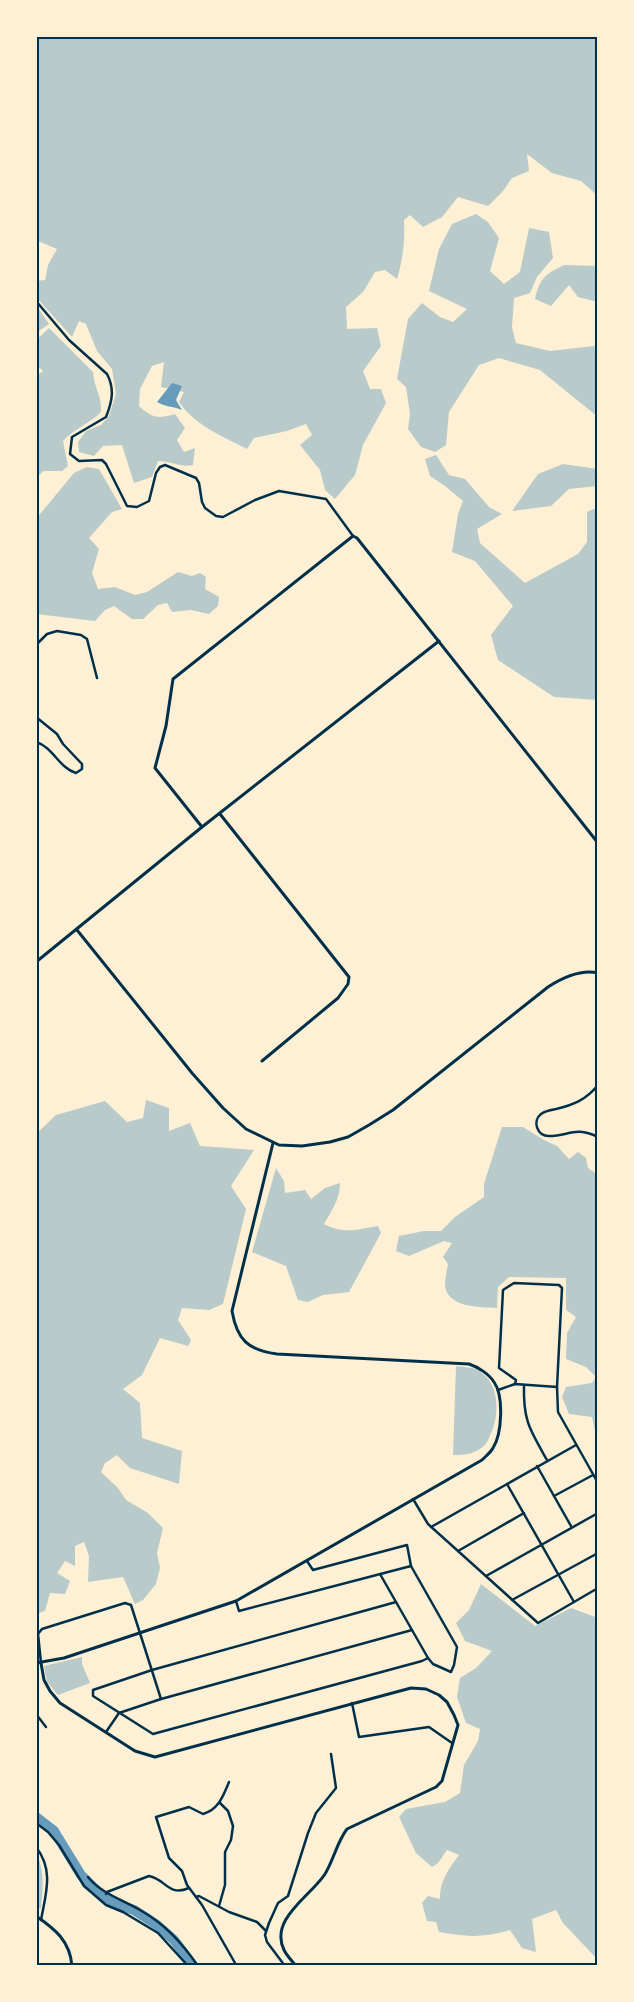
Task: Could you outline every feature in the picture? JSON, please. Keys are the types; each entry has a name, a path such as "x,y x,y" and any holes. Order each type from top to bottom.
{"street":[{"path":"36,301 69,340 107,374 110,381 112,392 106,417 72,437 70,454 79,461 102,460 106,464 127,506 137,507 149,501 156,472 160,466 165,466 196,478 205,508 216,516 223,517 255,500 278,491 326,499 352,536 357,538 439,640 598,843"},
{"path":"202,827 155,768 166,726 173,679 352,536"},
{"path":"36,645 47,634 57,630 82,635 87,639 97,678"},
{"path":"36,962 202,827 439,640"},
{"path":"36,717 57,734 62,744 82,764 82,769 76,773 68,771 42,744 36,742"},
{"path":"220,814 349,977 348,984 338,998 262,1061"},
{"path":"77,930 192,1073 223,1108 246,1129 279,1145 309,1145 348,1137 392,1110 548,987 565,976 592,972 598,973"},
{"path":"598,1085 587,1097 573,1105 543,1112 536,1122 537,1129 541,1134 548,1136 573,1131 598,1137"},
{"path":"38,1663 64,1658 236,1601 482,1460 493,1448 500,1432 500,1398 494,1381 477,1366 469,1364 277,1354 263,1352 251,1347 241,1339 234,1326 232,1311 273,1143"},
{"path":"515,1384 516,1380 499,1368 504,1290 514,1283 559,1285 562,1288 557,1387 558,1412 598,1483"},
{"path":"498,1390 515,1384 557,1387"},
{"path":"524,1385 524,1402 528,1427 547,1461"},
{"path":"431,1527 576,1445"},
{"path":"537,1466 572,1526"},
{"path":"554,1496 593,1475"},
{"path":"507,1483 574,1602"},
{"path":"413,1499 431,1527 538,1623 598,1588"},
{"path":"458,1551 524,1513"},
{"path":"486,1576 598,1513"},
{"path":"307,1561 313,1570 408,1545 411,1566 457,1647 451,1672 433,1664 428,1658 380,1574"},
{"path":"512,1600 598,1553"},
{"path":"236,1601 240,1611 411,1566"},
{"path":"396,1602 152,1670 93,1690 93,1696 154,1734 428,1658"},
{"path":"162,1699 131,1605 125,1603 42,1630 38,1634 38,1663 50,1691 60,1703 135,1750 155,1757 411,1688 426,1689 439,1695 447,1702 454,1715 458,1725 442,1781 436,1787 358,1822 347,1829 341,1837 324,1876 284,1921 281,1941 284,1951 296,1966"},
{"path":"106,1732 119,1713 162,1699 412,1630"},
{"path":"352,1703 359,1737 430,1727 454,1744"},
{"path":"36,1714 46,1727"},
{"path":"285,1966 267,1942 266,1931 278,1903 288,1896 316,1813 336,1788 331,1754"},
{"path":"229,1782 220,1803 203,1814 189,1807 156,1817 169,1858 182,1872 189,1888 235,1963 232,1966"},
{"path":"219,1906 225,1885 225,1852 231,1840 233,1826 228,1812 220,1803"},
{"path":"36,1823 59,1844 84,1886 106,1905 123,1912 158,1934 188,1966"},
{"path":"36,1847 44,1857 48,1873 41,1920"},
{"path":"106,1894 149,1876 154,1877 176,1891 181,1892 189,1888"},
{"path":"88,1877 106,1894 139,1909 176,1936 198,1966"},
{"path":"196,1897 199,1896 229,1912 257,1922 266,1931"},
{"path":"36,1916 63,1937 72,1966"}],"shaded area":[{"path":"36,36 598,36 598,196 581,181 552,173 527,154 529,171 512,178 503,191 488,206 458,197 442,217 423,227 410,215 404,220 403,250 397,279 385,270 375,272 363,292 346,307 347,329 377,328 381,346 363,371 370,389 381,389 386,403 363,445 355,475 335,499 325,490 320,470 300,445 312,435 306,424 287,431 254,438 247,449 210,430 193,418 179,402 184,392 161,387 164,362 152,366 140,389 139,406 156,416 164,417 175,414 185,428 177,440 184,452 195,448 193,465 184,466 158,461 152,477 134,483 122,445 103,446 94,456 79,452 78,442 86,431 101,425 109,416 116,394 112,369 97,351 86,324 79,321 72,337 36,297 36,281 45,280 48,265 57,249 38,241 36,238"},
{"path":"476,214 488,222 499,238 490,271 504,284 520,272 529,228 549,232 553,258 537,277 530,293 514,298 512,327 516,343 550,351 594,346 598,343 598,417 540,370 499,358 479,365 449,412 446,445 435,452 421,447 408,429 410,414 406,387 397,379 408,319 422,303 440,317 453,322 467,309 429,291 439,249 452,224"},
{"path":"564,265 598,266 598,302 578,297 569,285 551,306 535,299 544,278"},
{"path":"36,305 49,324 36,333"},
{"path":"49,328 93,372 101,412 63,441 68,466 62,471 44,471 36,477 36,377 43,371 36,364 36,340"},
{"path":"436,455 449,475 465,479 489,507 502,514 477,529 480,543 525,583 578,554 587,542 587,512 598,507 598,700 554,697 498,660 491,635 513,606 475,561 452,552 458,514 463,501 430,476 425,459"},
{"path":"563,464 598,469 598,486 569,489 551,506 512,511 538,474"},
{"path":"87,467 99,469 122,509 112,512 89,538 99,549 92,573 98,589 115,587 135,595 147,592 178,572 192,576 200,573 206,577 205,589 219,597 218,606 209,614 191,610 172,612 167,603 158,605 143,619 132,619 114,606 105,610 95,621 36,614 36,519 74,473"},
{"path":"146,1100 169,1108 169,1131 190,1123 200,1146 254,1150 231,1186 246,1209 223,1304 209,1310 182,1308 178,1320 191,1340 188,1346 160,1338 142,1375 123,1389 140,1403 142,1438 182,1451 179,1484 130,1468 117,1455 105,1463 101,1472 118,1488 126,1500 148,1513 163,1528 157,1553 160,1568 156,1584 143,1600 135,1604 123,1577 88,1582 89,1556 84,1542 75,1546 75,1566 65,1561 57,1573 70,1581 65,1594 50,1593 45,1611 36,1614 36,1134 56,1115 105,1101 127,1122 143,1118"},
{"path":"502,1127 523,1127 557,1146 569,1159 578,1152 586,1158 588,1168 598,1175 598,1444 592,1417 569,1414 562,1397 566,1387 592,1383 596,1377 586,1367 566,1359 567,1333 576,1317 566,1310 566,1278 509,1277 498,1287 497,1308 465,1305 451,1298 445,1284 448,1264 443,1257 452,1243 444,1241 409,1256 396,1251 399,1236 424,1231 441,1231 455,1217 484,1197 484,1184"},
{"path":"276,1168 284,1181 285,1193 305,1190 311,1199 325,1188 340,1183 337,1199 324,1224 345,1230 378,1226 381,1233 349,1292 323,1295 308,1302 298,1300 286,1266 252,1252"},
{"path":"456,1366 473,1368 483,1374 489,1380 496,1396 495,1423 488,1440 478,1450 462,1455 453,1455"},
{"path":"481,1584 535,1626 571,1608 598,1618 598,1960 563,1923 556,1910 532,1919 536,1952 522,1948 510,1930 474,1936 458,1935 439,1932 436,1922 427,1921 422,1903 428,1896 440,1899 443,1881 459,1855 447,1850 438,1863 432,1867 416,1853 399,1817 406,1809 445,1802 460,1793 464,1765 478,1741 480,1729 466,1723 457,1697 460,1678 476,1668 492,1651 465,1641 456,1623 469,1610"},
{"path":"82,1657 82,1664 90,1683 58,1695 47,1682 44,1666"},
{"path":"36,1852 42,1873 41,1909 36,1906"}],"water":[{"path":"172,383 182,386 176,400 182,410 157,402"}],"waterway":[{"path":"36,1817 54,1831 81,1875 100,1894 115,1904 134,1910 157,1925 174,1940 193,1966"}]}
